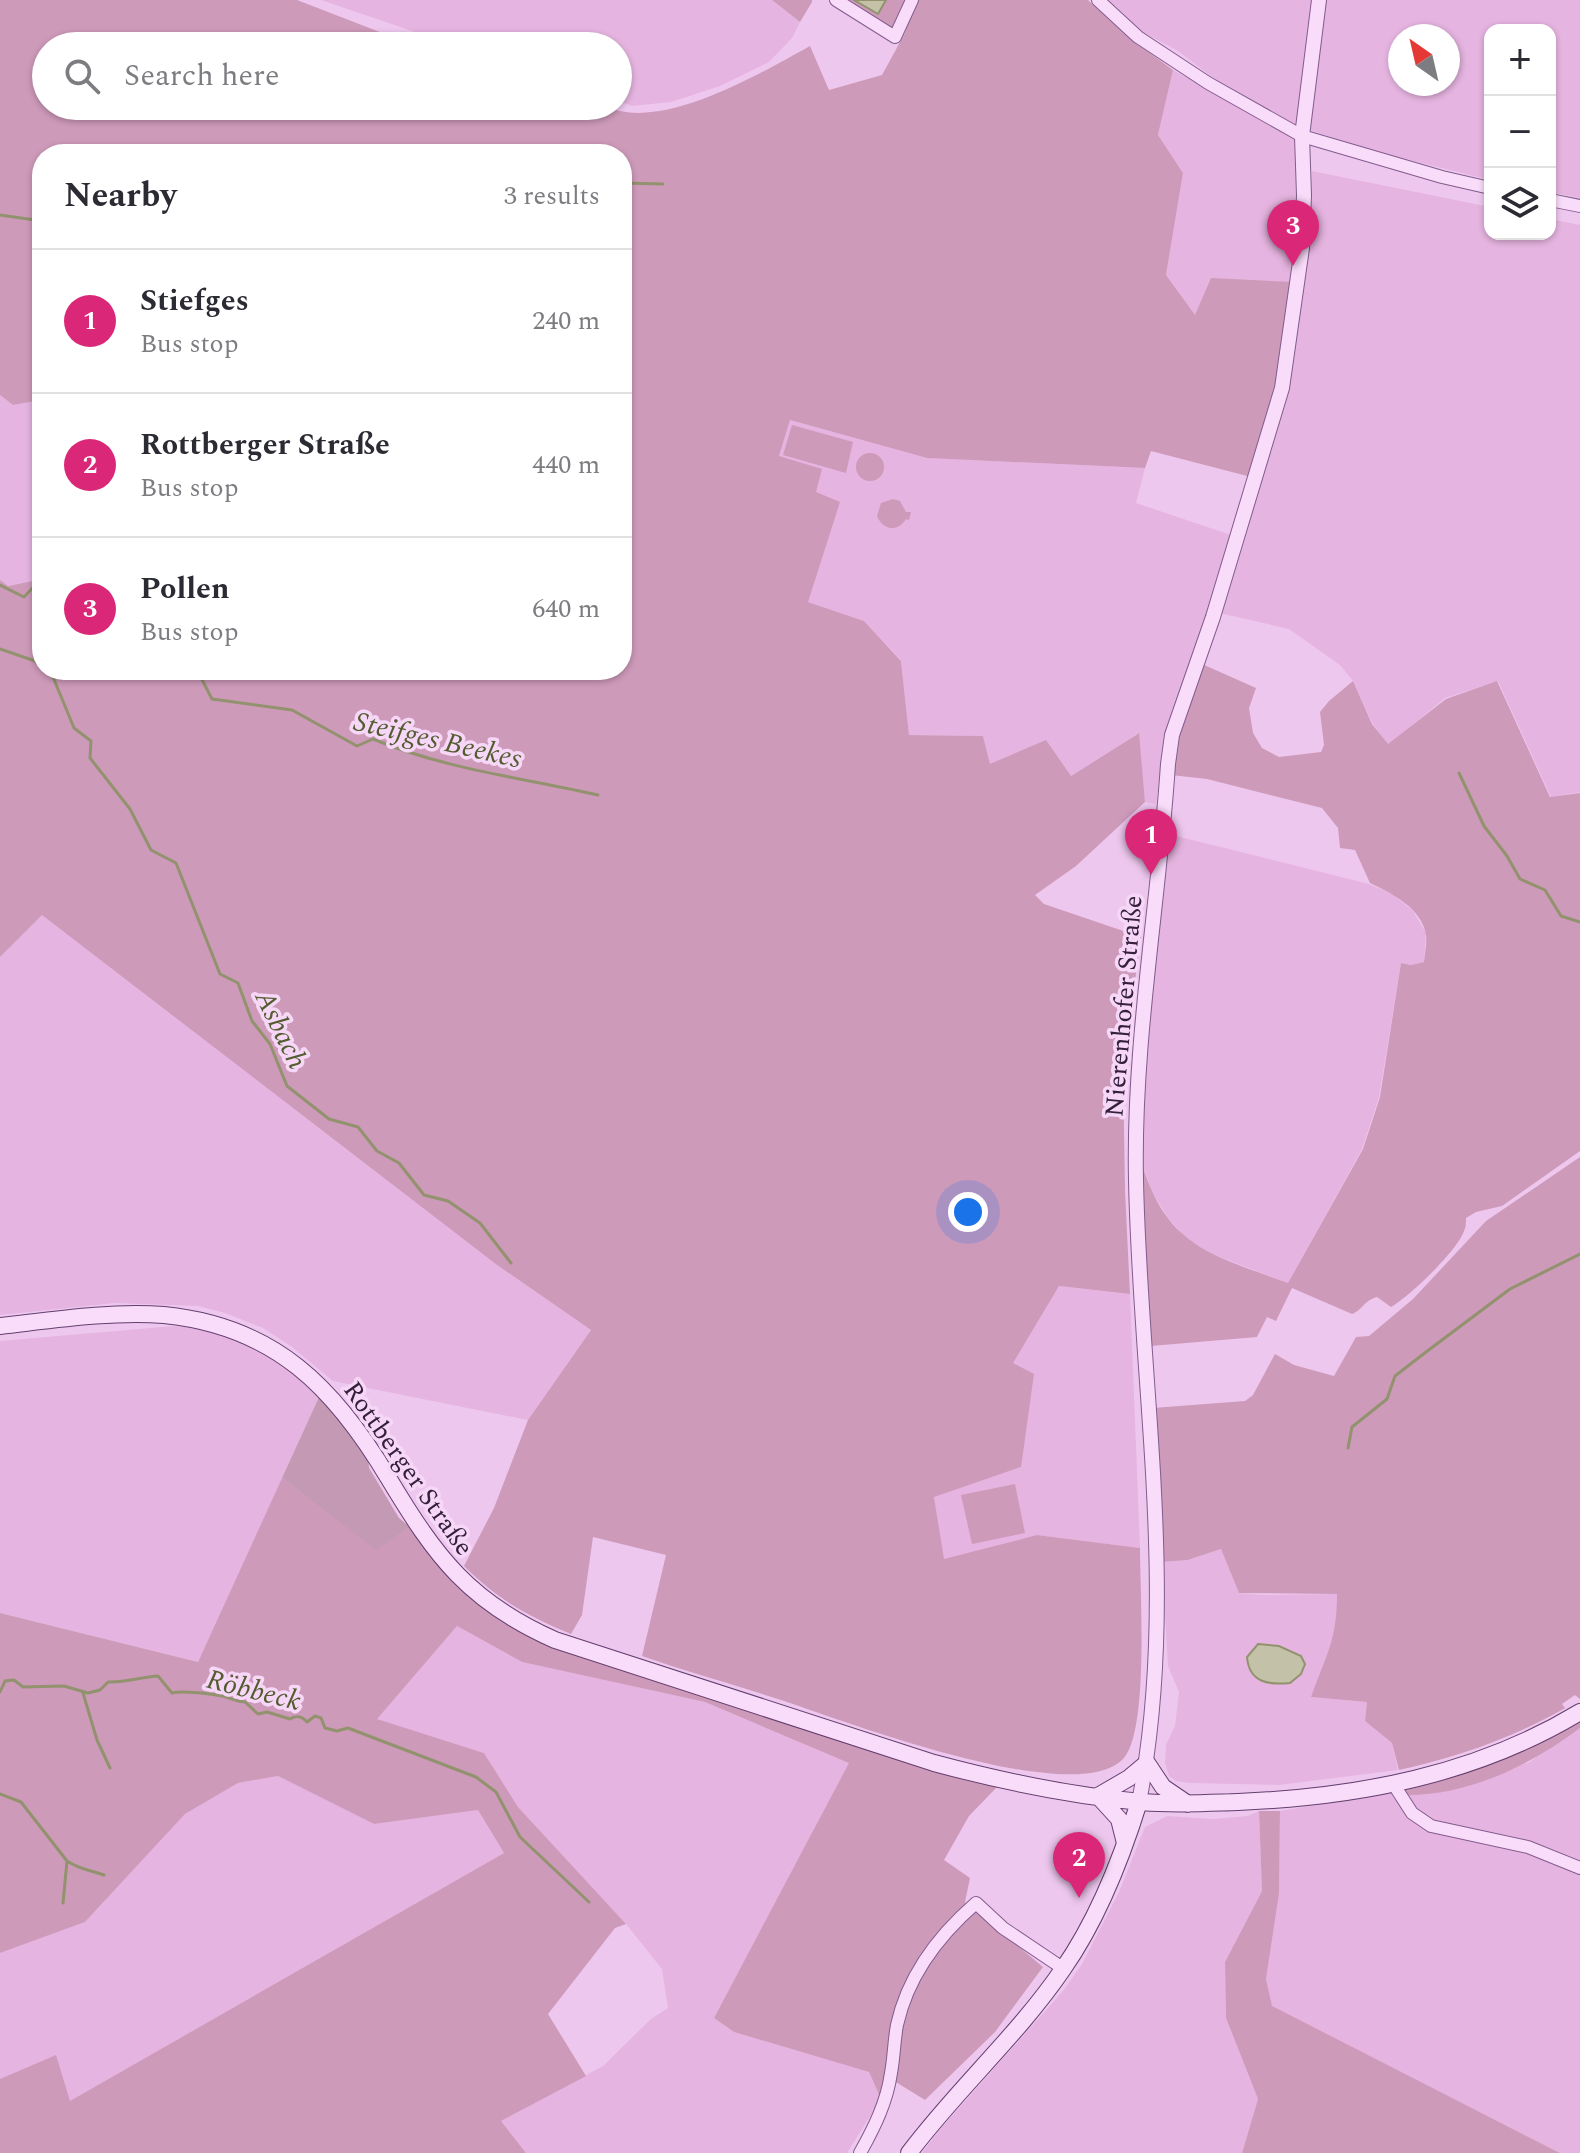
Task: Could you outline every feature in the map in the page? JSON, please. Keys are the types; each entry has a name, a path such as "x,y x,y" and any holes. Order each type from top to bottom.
{"main road":[{"name":"Rottberger Straße","path":"0,1326 125,1315 164,1315 236,1332 273,1349 318,1383 357,1428 415,1522 455,1574 498,1610 535,1631 570,1645 934,1763 988,1777 1139,1802 1276,1801 1394,1785 1497,1755 1580,1712"},
{"path":"1125,1845 1119,1819 1098,1796 1147,1763 1163,1787 1188,1804"},
{"path":"909,2153 1064,1969 1085,1934 1125,1845 1139,1802"}],"street":[{"path":"836,0 895,37 912,0"},
{"path":"1098,0 1138,37 1208,83 1302,136 1484,187"},
{"name":"Nierenhofer Straße","path":"1139,1802 1147,1763 1155,1685 1156,1549 1136,1179 1137,1106 1168,764 1172,735 1213,617 1282,388 1302,248 1302,136 1319,0"},
{"path":"1556,201 1580,206"},
{"path":"1394,1785 1412,1813 1431,1826 1528,1847 1580,1868"},
{"path":"860,2153 886,2100 897,2026 906,1995 922,1961 963,1914 976,1903 1003,1928 1064,1969"}],"shaded area":[{"path":"0,0 297,0 380,32 32,32 32,120 632,120 632,112 671,109 721,92 810,46 829,90 882,75 905,33 915,0 1088,0 1129,38 1173,70 1158,135 1183,173 1166,275 1195,315 1211,278 1292,282 1278,386 1251,477 1151,451 1145,468 927,458 790,420 779,456 822,469 816,492 840,502 808,602 864,621 901,661 909,735 983,736 990,764 1046,740 1071,776 1139,733 1145,802 1076,866 1035,895 1044,904 1141,937 1123,1067 1130,1294 1059,1286 1013,1363 1034,1374 1021,1467 934,1497 944,1559 1037,1535 1140,1548 1140,1690 1132,1742 1124,1758 1098,1772 1059,1774 1011,1768 904,1741 642,1656 666,1555 593,1537 582,1615 571,1634 501,1598 464,1566 494,1508 528,1420 591,1330 497,1265 42,915 0,957 0,580 8,586 32,581 32,680 632,680 632,144 32,144 32,402 13,405 0,395"},
{"path":"321,0 772,0 800,22 792,38 769,62 720,86 671,102 632,106 632,32 415,32"},
{"path":"772,0 812,0 812,2 800,22"},
{"path":"846,0 906,0 893,32"},
{"path":"854,0 886,0 878,14"},
{"path":"1107,0 1314,0 1298,129 1241,99 1178,51 1137,29"},
{"path":"1324,0 1580,0 1580,198 1556,193 1556,24 1484,24 1484,179 1381,153 1306,129"},
{"path":"1173,70 1299,139 1298,235 1292,282 1195,316 1166,275 1183,173 1158,135"},
{"path":"1312,171 1484,206 1484,240 1556,240 1556,220 1580,225 1580,792 1551,797 1498,681 1445,698 1388,745 1373,724 1353,681 1340,665 1289,629 1219,613 1307,245"},
{"path":"0,395 13,405 32,402 32,581 7,586 0,580"},
{"path":"790,420 927,458 1145,468 1136,503 1234,536 1164,748 1156,804 1145,802 1138,733 1071,776 990,764 983,736 909,735 901,660 864,621 808,602 816,492 779,456"},
{"path":"792,425 853,442 846,473 783,455"},
{"path":"870,453 880,457 884,467 880,477 870,481 860,477 856,467 860,457"},
{"path":"893,499 900,501 906,512 911,512 909,520 890,528 877,516 881,503"},
{"path":"1202,664 1256,688 1249,708 1253,733 1262,748 1279,757 1321,752 1324,745 1320,712 1353,681 1372,724 1388,744 1446,699 1497,681 1550,797 1580,793 1580,1151 1502,1206 1476,1212 1466,1218 1460,1239 1443,1261 1391,1307 1377,1297 1352,1314 1292,1288 1276,1321 1267,1317 1257,1337 1151,1346 1141,1169 1167,1217 1182,1234 1219,1257 1288,1283 1363,1149 1380,1097 1401,963 1411,965 1424,962 1426,945 1426,935 1419,917 1404,903 1370,883 1355,850 1340,848 1338,828 1322,808 1207,779 1171,775 1173,756"},
{"path":"1168,834 1369,884 1394,895 1413,911 1426,933 1424,962 1411,965 1401,963 1379,1097 1362,1149 1288,1283 1217,1256 1189,1241 1168,1218 1151,1190 1145,1170 1141,1169 1142,1092"},
{"path":"41,914 497,1265 591,1330 528,1420 333,1381 263,1328 198,1306 115,1303 0,1315 0,957"},
{"path":"1580,1157 1580,1699 1575,1695 1562,1704 1565,1708 1505,1737 1463,1753 1399,1770 1392,1743 1365,1721 1367,1702 1311,1697 1333,1636 1337,1594 1239,1593 1221,1549 1188,1560 1162,1562 1153,1408 1245,1401 1253,1395 1275,1354 1294,1365 1334,1376 1356,1337 1369,1336 1413,1299 1486,1221"},
{"path":"1059,1286 1130,1294 1140,1548 1037,1535 943,1560 934,1496 1021,1467 1012,1363"},
{"path":"174,1326 197,1327 253,1346 299,1375 320,1395 198,1662 0,1613 0,1341"},
{"path":"320,1395 368,1454 369,1468 399,1518 410,1527 376,1550 282,1478"},
{"path":"282,1478 376,1549 410,1527 450,1575 496,1616 893,1756 997,1787 969,1816 944,1860 970,1878 965,1902 1043,1967 995,2032 925,2100 886,2076 881,2099 869,2072 734,2032 714,2018 849,1763 705,1702 522,1662 457,1626 377,1719 484,1753 518,1807 626,1924 615,1928 548,2014 586,2076 501,2121 526,2153 0,2153 0,2079 56,2055 70,2101 504,1853 478,1810 374,1824 278,1776 238,1783 185,1814 85,1922 0,1953 0,1613 198,1662"},
{"path":"1015,1484 1025,1533 972,1544 961,1495"},
{"path":"1221,1549 1239,1593 1337,1594 1333,1643 1311,1697 1367,1702 1365,1721 1392,1743 1398,1770 1279,1785 1190,1783 1176,1781 1169,1776 1165,1763 1166,1745 1175,1726 1179,1692 1168,1666 1162,1562 1189,1560"},
{"path":"457,1626 522,1662 705,1702 850,1763 714,2018 734,2032 869,2072 881,2099 847,2153 526,2153 501,2121 603,2066 651,2019 668,2008 662,1969 626,1924 518,1807 484,1753 376,1719"},
{"path":"1258,1644 1279,1646 1301,1656 1305,1664 1301,1674 1290,1683 1268,1683 1256,1677 1247,1657"},
{"path":"1580,1719 1580,1728 1561,1742 1498,1776 1452,1790 1405,1795 1406,1788 1496,1761"},
{"path":"1580,1728 1580,2153 1560,2153 1272,2007 1266,1979 1279,1894 1280,1811 1390,1793 1405,1795 1528,1763"},
{"path":"278,1776 374,1824 478,1810 504,1853 69,2102 0,2079 0,1953 85,1922 185,1814 238,1783"},
{"path":"1259,1811 1262,1891 1225,1962 1226,2018 1258,2099 1242,2153 922,2153 1063,1991 1082,1964 1119,1892 1145,1827 1167,1816 1213,1819 1248,1816"},
{"path":"1259,1811 1280,1811 1279,1894 1266,1979 1272,2006 1560,2153 1242,2153 1258,2099 1226,2018 1225,1962 1262,1891"}],"waterway":[{"path":"632,183 663,184"},
{"path":"0,215 32,220"},
{"path":"0,585 24,597 32,589"},
{"name":"Asbach","path":"0,649 32,660"},
{"name":"Asbach","path":"54,680 74,728 91,741 90,758 130,809 151,850 176,863 220,974 238,983 252,1021 270,1044 287,1086 329,1119 358,1127 377,1151 399,1163 424,1195 448,1201 480,1223 511,1263"},
{"name":"Steifges Beekes","path":"202,680 212,699 292,710 357,746 373,739 456,765 598,795"},
{"path":"1459,773 1484,826 1520,879 1545,890 1561,916 1580,922"},
{"path":"1348,1448 1352,1427 1387,1399 1395,1376 1510,1289 1580,1254"},
{"name":"Röbbeck","path":"0,1692 5,1681 14,1680 23,1687 64,1686 88,1693 100,1690 108,1682 158,1676 172,1693 226,1697 245,1702 258,1714 267,1712 290,1719 299,1717 307,1722 315,1716 321,1718 325,1728 337,1731 348,1728 476,1777 496,1792 520,1837 589,1902"},
{"path":"83,1693 97,1740 110,1768"},
{"path":"0,1794 21,1802 67,1861 63,1903"},
{"path":"67,1861 104,1875"}],"place":[{"name":"Pollen","path":"1293,266"},
{"name":"Stiefges","path":"1151,875"},
{"name":"Rottberger Straße","path":"1079,1898"}]}
